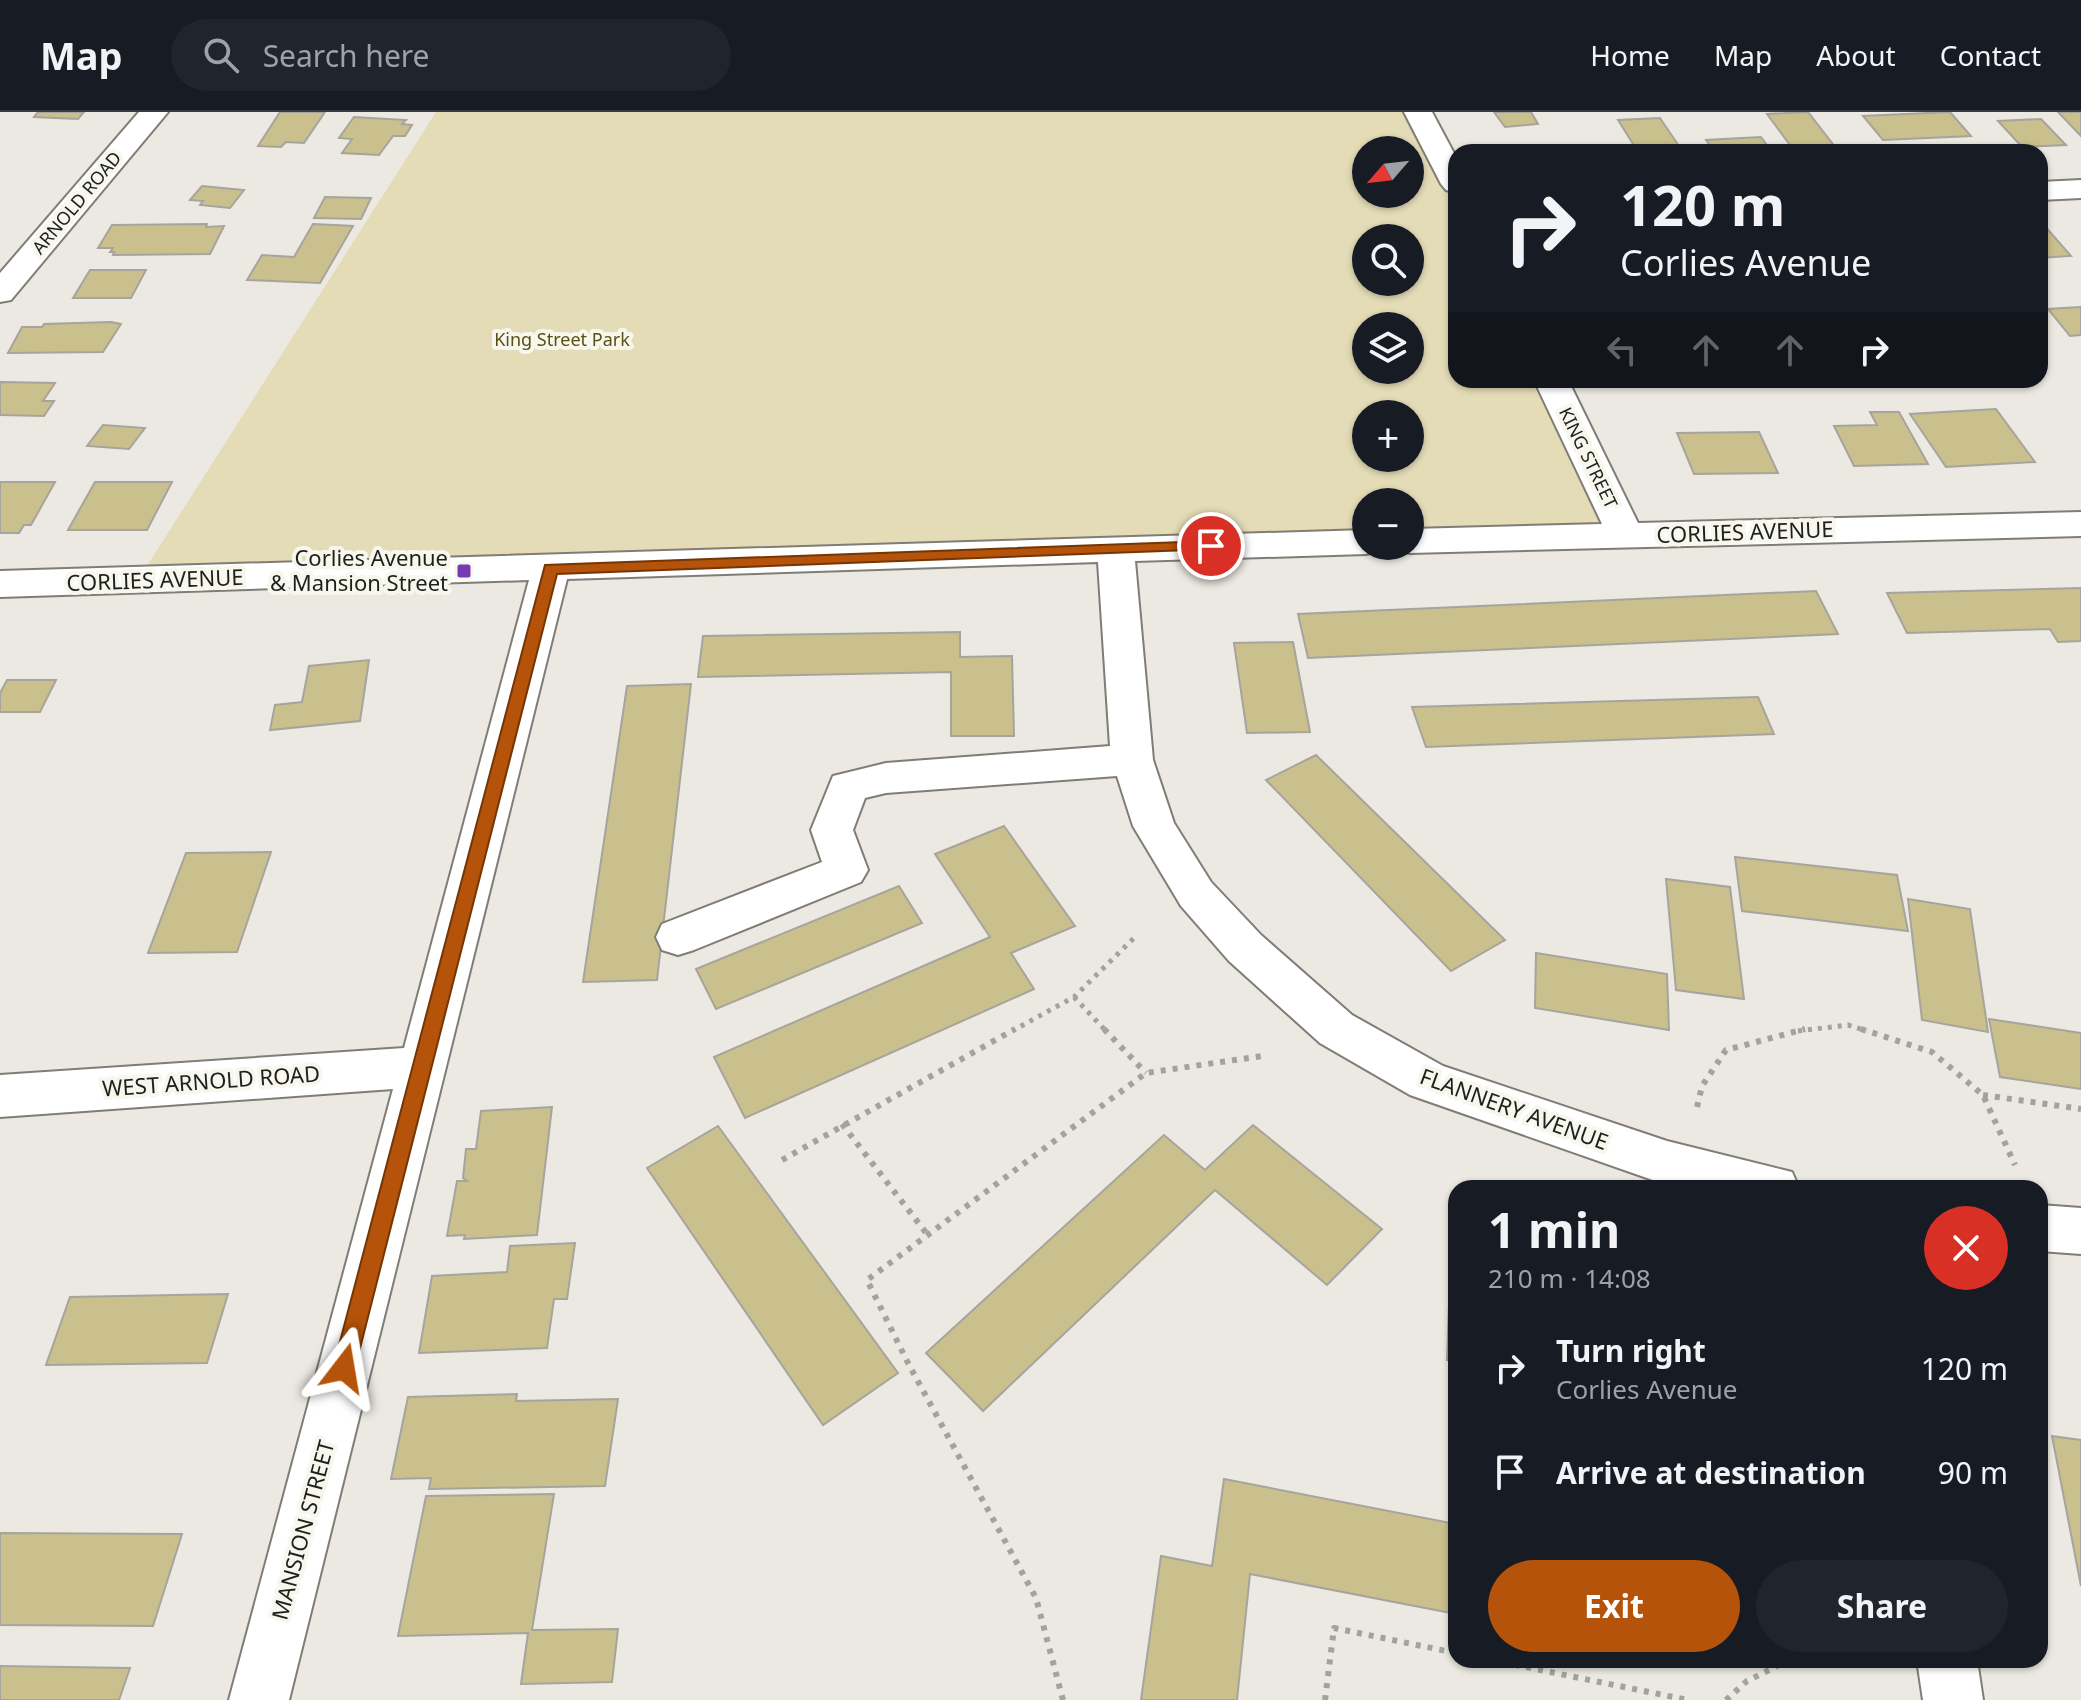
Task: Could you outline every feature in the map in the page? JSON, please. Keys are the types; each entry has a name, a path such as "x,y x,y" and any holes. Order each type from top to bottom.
{"street":[{"name":"ARNOLD ROAD","path":"0,293 154,112"},
{"path":"1418,112 1448,169"},
{"path":"2048,191 2081,189"},
{"name":"KING STREET","path":"1555,388 1626,536"},
{"name":"CORLIES AVENUE","path":"1424,541 2081,524"},
{"name":"CORLIES AVENUE","path":"0,584 1352,542"},
{"name":"FLANNERY AVENUE","path":"1117,548 1116,582 1132,760 1154,826 1196,894 1245,948 1336,1029 1427,1081 1667,1163 1740,1180"},
{"name":"MANSION STREET","path":"259,1700 551,569"},
{"path":"678,937 846,870 832,830 848,787 886,778 1132,760"},
{"name":"WEST ARNOLD ROAD","path":"0,1096 422,1067"},
{"path":"2048,1229 2081,1231"},
{"path":"1948,1668 1953,1700"}],"path":[{"path":"782,1160 1074,997 1137,935"},
{"path":"1074,997 1146,1073"},
{"path":"1697,1107 1702,1086 1726,1050 1806,1029 1848,1025 1932,1052 1983,1095 2015,1165"},
{"path":"1063,1700 1036,1598 908,1363 867,1280 1146,1073 1262,1056"},
{"path":"1983,1095 2081,1109"},
{"path":"842,1124 927,1234"},
{"path":"1325,1700 1334,1628 1448,1651"},
{"path":"1530,1668 1688,1700"},
{"path":"1726,1700 1747,1681 1773,1668"}],"green space":[{"name":"King Street Park","path":"436,112 1418,112 1448,169 1448,388 1555,388 1626,536 1424,541 1424,488 1352,488 1352,542 138,580"}],"building":[{"path":"38,112 84,112 78,119 34,117"},
{"path":"280,112 325,112 304,143 286,142 281,147 258,146"},
{"path":"1494,112 1531,112 1538,124 1505,127"},
{"path":"1808,112 1833,144 1789,144 1767,114"},
{"path":"1950,112 1971,136 1883,140 1863,116"},
{"path":"2058,112 2081,112 2081,136"},
{"path":"354,117 406,120 402,124 412,125 405,136 393,136 379,155 342,153 352,139 339,138"},
{"path":"1660,118 1678,144 1633,144 1618,120"},
{"path":"2041,119 2066,145 2019,144 1998,121"},
{"path":"1761,137 1766,144 1709,144 1706,140"},
{"path":"202,186 244,190 230,208 200,205 203,201 190,200"},
{"path":"325,197 371,198 361,219 314,218"},
{"path":"207,224 206,227 224,226 210,254 113,255 114,252 110,252 113,248 98,248 112,225"},
{"path":"313,224 353,226 320,283 247,280 262,255 294,257"},
{"path":"2048,230 2071,256 2048,257"},
{"path":"90,270 146,270 131,298 73,298"},
{"path":"2081,307 2081,335 2070,336 2048,309"},
{"path":"121,324 103,352 8,353 22,327"},
{"path":"0,382 55,383 43,401 54,401 44,416 0,415"},
{"path":"1996,409 2035,462 1946,467 1910,414"},
{"path":"1870,412 1899,412 1928,464 1854,466 1834,426 1877,425"},
{"path":"103,425 145,428 129,449 87,446"},
{"path":"1759,432 1778,473 1694,474 1677,433"},
{"path":"0,482 55,482 31,525 24,525 19,533 0,533"},
{"path":"95,482 172,482 147,530 68,530"},
{"path":"2081,588 2081,641 2058,642 2050,629 1907,633 1887,593"},
{"path":"1816,591 1838,634 1308,658 1298,614"},
{"path":"960,632 960,657 1012,656 1014,736 951,736 951,672 698,677 703,636"},
{"path":"1293,642 1310,732 1247,733 1234,643"},
{"path":"369,660 360,721 270,730 275,705 302,702 309,666"},
{"path":"7,680 56,680 40,712 0,712 0,693"},
{"path":"691,684 657,980 583,982 627,686"},
{"path":"1758,697 1774,734 1426,747 1412,707"},
{"path":"1316,755 1505,940 1451,971 1266,780"},
{"path":"1004,826 1075,926 1011,953 1034,989 745,1118 714,1057 990,937 935,854"},
{"path":"271,852 237,952 148,953 186,853"},
{"path":"1735,857 1897,875 1908,931 1742,911"},
{"path":"1666,879 1730,887 1744,999 1676,990"},
{"path":"899,886 922,923 716,1009 696,969"},
{"path":"1908,899 1970,909 1988,1032 1922,1020"},
{"path":"1536,953 1667,974 1669,1030 1535,1008"},
{"path":"1989,1019 2081,1033 2081,1089 2000,1077"},
{"path":"552,1107 537,1235 464,1239 465,1235 447,1236 457,1181 467,1181 463,1178 466,1149 476,1149 481,1111"},
{"path":"1253,1125 1382,1229 1327,1285 1215,1190 983,1411 926,1353 1164,1135 1205,1170"},
{"path":"718,1126 898,1373 823,1425 647,1168"},
{"path":"575,1243 567,1299 554,1299 547,1348 419,1353 432,1276 507,1272 510,1246"},
{"path":"228,1294 207,1363 46,1365 70,1297"},
{"path":"517,1394 516,1401 618,1399 605,1486 429,1489 431,1478 391,1479 408,1397"},
{"path":"2052,1436 2081,1440 2081,1586"},
{"path":"1224,1479 1448,1522 1448,1612 1250,1574 1237,1700 1141,1700 1161,1556 1212,1566"},
{"path":"554,1494 532,1630 618,1629 612,1682 521,1684 528,1633 398,1636 426,1496"},
{"path":"0,1533 182,1534 153,1626 0,1625"},
{"path":"0,1666 130,1668 119,1700 0,1700"}],"place":[{"name":"Corlies Avenue & Mansion Street","path":"464,571"}],"route":[{"path":"344,1368 551,569 1211,546"}]}
